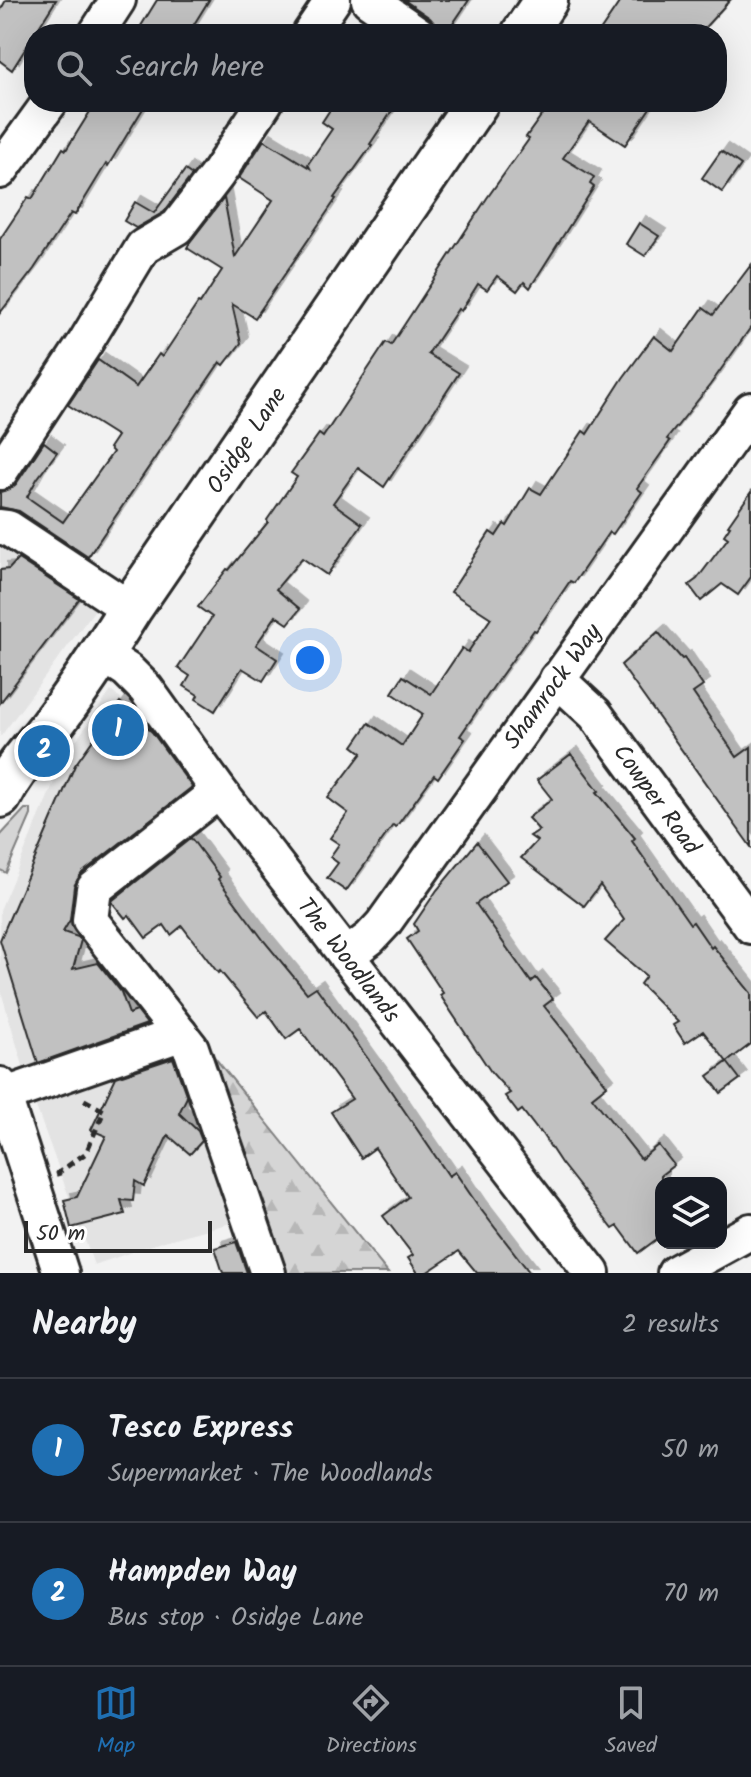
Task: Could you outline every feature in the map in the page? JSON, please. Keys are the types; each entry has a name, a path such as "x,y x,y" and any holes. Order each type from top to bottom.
{"main road":[{"path":"530,24 546,0"},
{"name":"Osidge Lane","path":"3,784 46,732 102,654 470,112"}],"street":[{"path":"102,24 118,0"},
{"path":"317,24 333,0"},
{"path":"369,0 404,24"},
{"path":"0,171 43,112"},
{"path":"0,472 85,343 143,247 177,227 217,175 258,112"},
{"name":"Shamrock Way","path":"346,956 383,924 751,410"},
{"path":"0,527 8,528 130,609"},
{"name":"The Woodlands","path":"102,654 127,670 146,689 219,791 592,1273"},
{"name":"Cowper Road","path":"557,679 595,714 740,888 751,926"},
{"path":"219,791 94,889 90,920 191,1048 268,1273"},
{"path":"61,1273 1,1093 180,1034"},
{"path":"675,1273 751,1231"}],"path":[{"path":"61,1187 58,1173 86,1153 104,1111 78,1096"}],"shaded area":[{"path":"0,520 111,588 1,736 0,736"},
{"path":"111,691 156,729 209,805 94,887 90,920 191,1048 249,1218 164,1241 94,1265 31,1093 0,988 0,910 65,756"}],"green space":[{"path":"25,809 31,809 31,815 6,873 0,870 0,836"},
{"path":"207,1048 388,1273 268,1273"}],"building":[{"path":"6,0 56,0 41,24 24,24 24,51 12,70 0,61 0,11"},
{"path":"157,0 209,0 194,24 142,24"},
{"path":"404,0 469,0 453,24 435,24"},
{"path":"621,0 730,0 708,24 605,24"},
{"path":"90,112 141,112 75,215 71,213 0,313 0,239 28,197 32,199 63,148 66,150"},
{"path":"328,112 391,112 255,318 232,304 241,343 224,365 220,362 88,557 19,511 0,507 0,492 16,484 44,442 57,452 27,497 63,522 113,452 109,448 117,436 68,405 98,360 136,387 159,354 162,357 222,270 187,248 190,242 224,198 235,257 273,200 239,178 264,140 310,168 308,164 332,129 322,122"},
{"path":"544,112 647,112 625,145 589,121 563,158 594,177 590,184 594,187 530,288 524,282 517,291 497,276 487,290 478,284 461,311 458,309 428,354 459,373 384,487 358,468 333,503 362,524 327,575 302,558 276,589 300,609 288,624 276,616 256,645 277,659 263,681 242,668 215,711 196,699 198,695 184,686 190,676 178,668 212,617 198,607 268,522 297,477 291,473 319,434 323,437 386,342 391,345 529,139 526,137"},
{"path":"721,151 741,165 722,192 702,178"},
{"path":"185,170 192,175 164,212 136,228 124,221 135,202 154,213"},
{"path":"639,223 659,236 645,256 626,244"},
{"path":"751,265 751,327 667,439 670,441 637,488 642,492 613,534 609,532 574,583 570,581 498,680 460,736 465,739 438,778 434,775 396,827 393,825 346,891 327,878 338,863 330,857 339,844 330,838 348,813 328,798 362,753 353,746 369,723 402,746 423,714 392,693 403,676 431,694 462,648 468,652 491,618 451,592 490,532 496,536 504,524 507,526 530,488 541,494 583,431 587,434 654,336 673,351 703,308 713,315"},
{"path":"751,492 751,577 738,595 722,584 701,601 689,585 728,538 724,535 728,525"},
{"path":"18,559 79,599 0,703 0,570 9,569"},
{"path":"658,632 684,658 703,686 693,693 737,757 751,747 751,847 621,665"},
{"path":"120,702 152,732 192,787 82,873 74,886 70,920 63,932 81,940 73,969 98,963 121,992 129,1014 137,1011 147,1024 38,1063 0,940 75,765"},
{"path":"571,754 635,838 632,841 690,924 693,922 711,948 713,946 751,993 751,1044 727,1062 703,1031 685,1043 673,1025 678,1022 640,984 646,976 605,941 624,920 600,885 584,906 521,858 537,841 530,836 539,830 528,818 552,799 537,780"},
{"path":"191,838 264,941 307,993 316,987 449,1176 455,1172 530,1273 477,1273 459,1251 426,1273 418,1273 408,1258 413,1255 383,1216 408,1197 375,1148 361,1158 331,1112 352,1099 300,1029 286,1039 266,1011 258,1017 220,971 218,973 182,926 171,935 164,925 146,938 129,915 125,918 112,902"},
{"path":"477,842 507,881 476,904 531,982 536,978 553,999 544,1006 607,1085 592,1097 641,1159 658,1145 674,1165 661,1177 655,1177 655,1240 638,1253 618,1226 613,1229 540,1131 522,1110 518,1113 505,1096 510,1093 491,1072 407,939 418,931 414,924 437,890"},
{"path":"173,1058 187,1097 179,1113 198,1131 202,1141 190,1154 168,1135 144,1186 135,1181 133,1201 121,1200 125,1214 71,1228 64,1200 77,1197 106,1136 91,1130 116,1077"},
{"path":"727,1062 740,1079 721,1093 708,1076"},
{"path":"236,1242 247,1273 223,1273 215,1248"}],"place":[{"name":"Tesco Express","path":"118,730"},
{"name":"Hampden Way","path":"44,751"}]}
